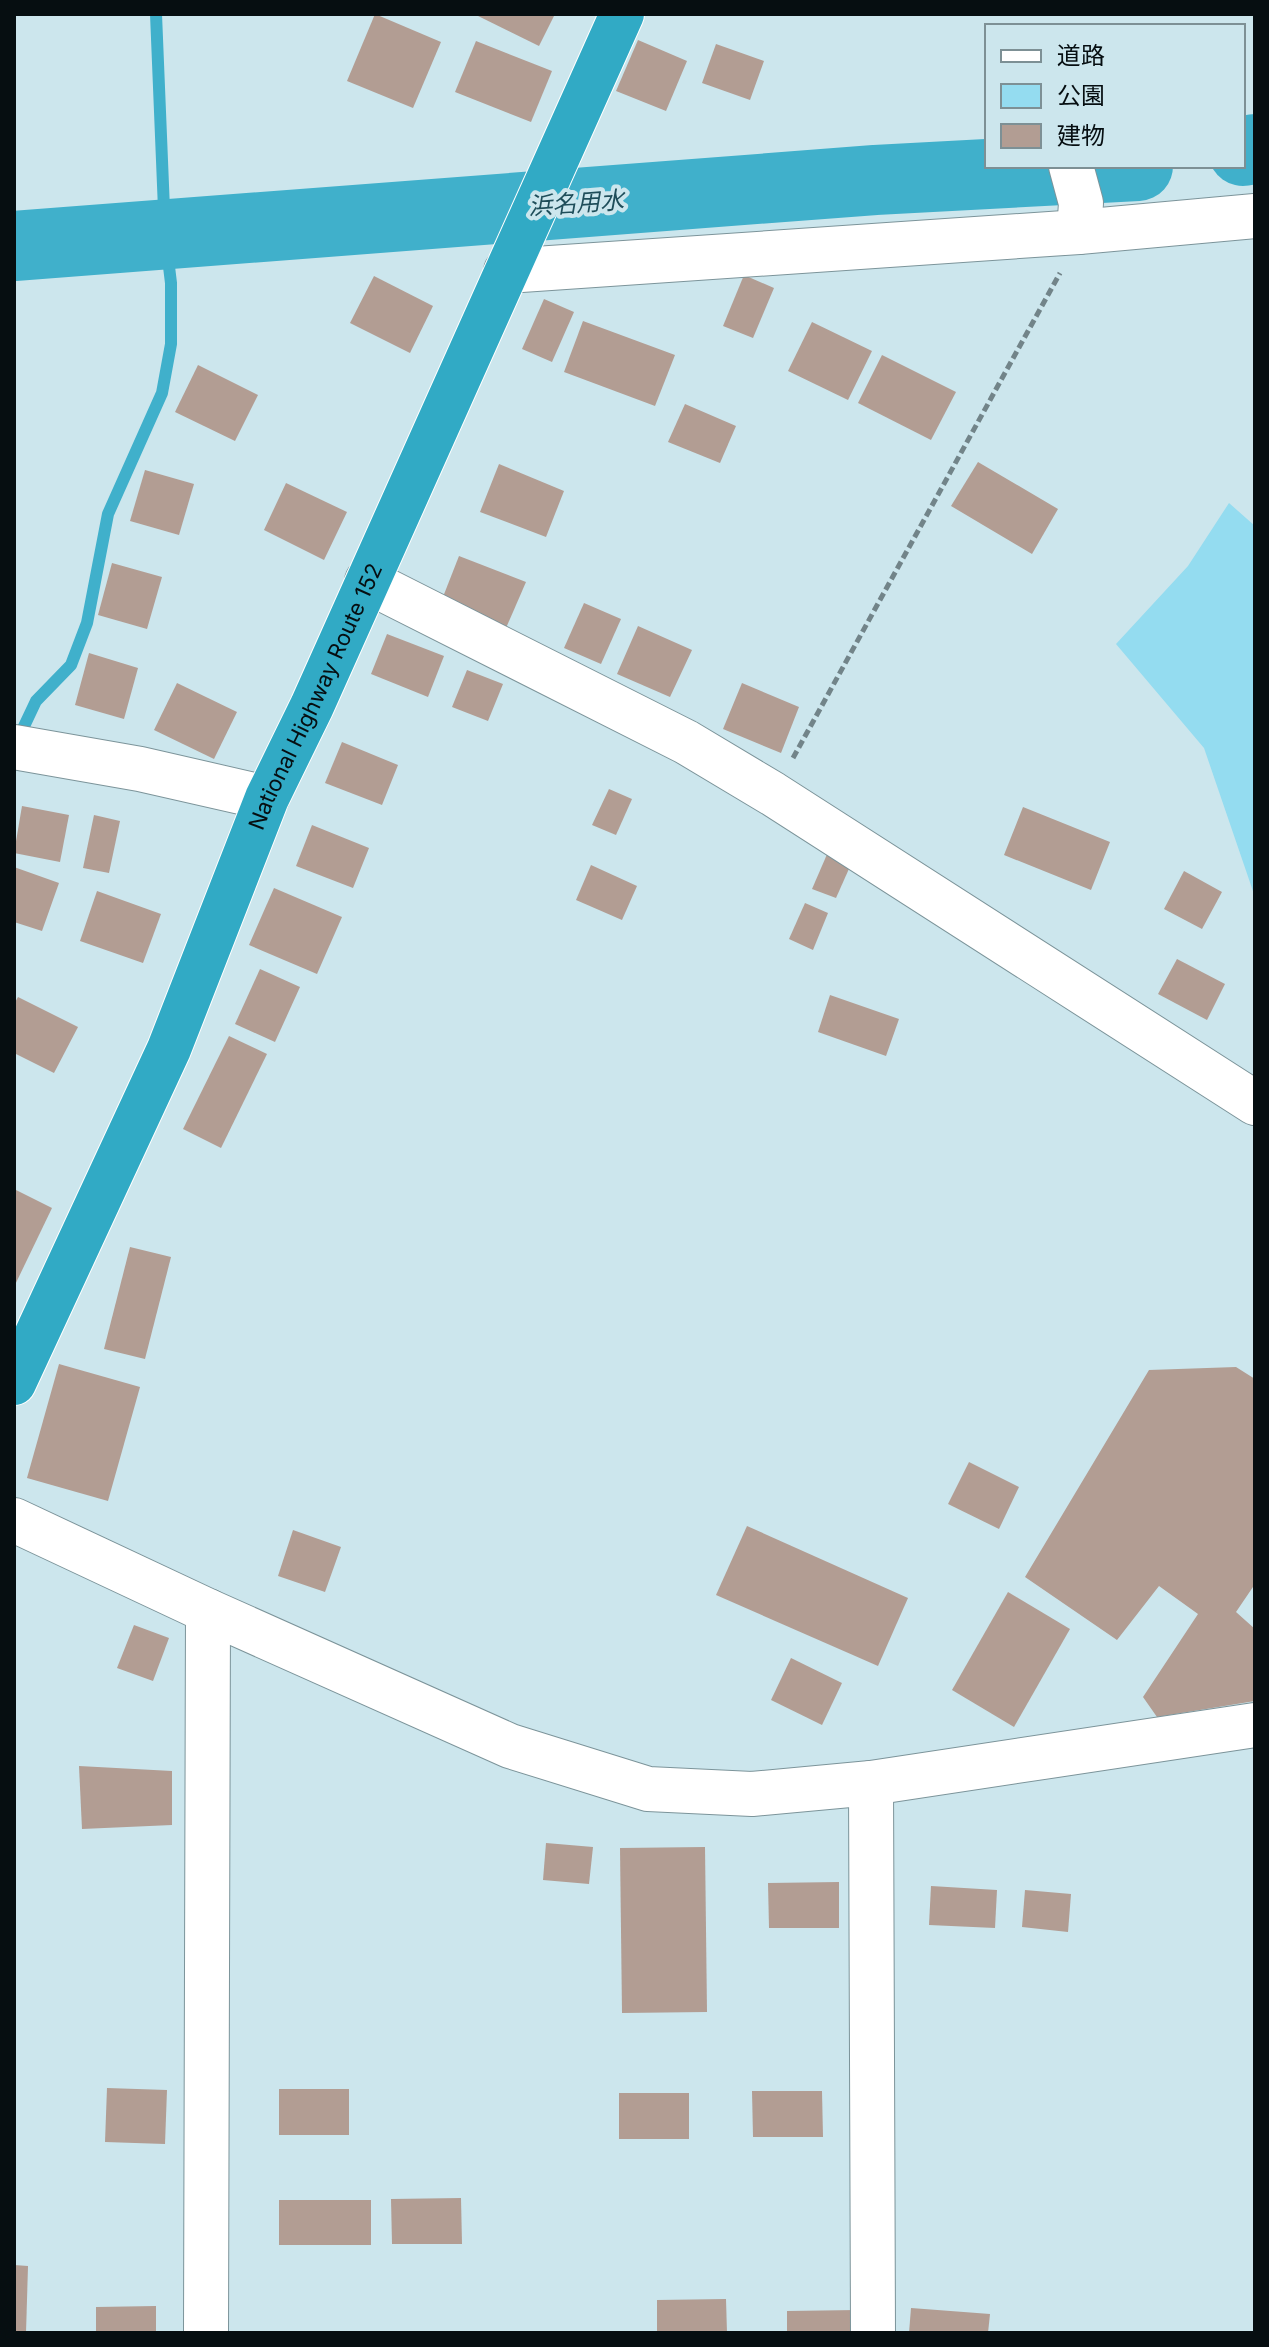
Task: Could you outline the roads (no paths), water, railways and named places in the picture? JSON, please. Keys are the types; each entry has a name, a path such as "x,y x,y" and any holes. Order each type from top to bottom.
{"highway":[{"name":"National Highway Route 152","path":"14,1383 169,1049 267,798 312,706 622,14"}],"street":[{"path":"513,256 1077,200 1255,216"},
{"path":"367,581 686,742 773,794 1255,1103"},
{"path":"20,749 140,769 267,798"},
{"path":"14,1520 510,1746 648,1789 752,1794 871,1783 1255,1725"},
{"path":"206,2333 208,1611"},
{"path":"871,1783 873,2333"}],"waterway":[{"path":"18,739 36,701 71,665 87,623 108,514 162,393 171,344 171,283 165,234 156,14"},
{"name":"浜名用水","path":"1245,151 1255,149"},
{"name":"浜名用水","path":"14,246 875,180 1100,168"}]}
